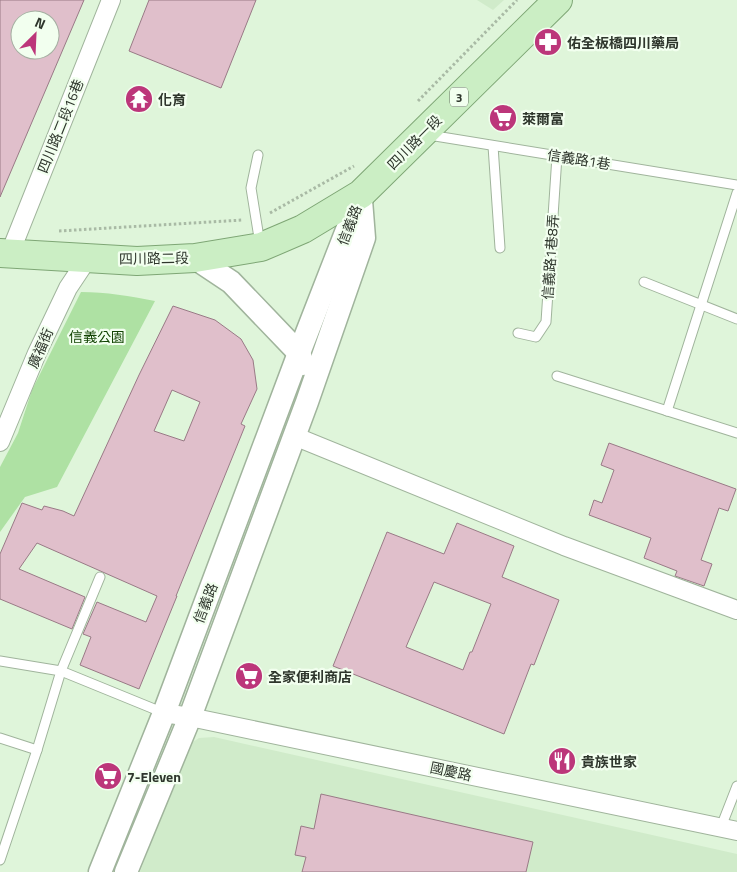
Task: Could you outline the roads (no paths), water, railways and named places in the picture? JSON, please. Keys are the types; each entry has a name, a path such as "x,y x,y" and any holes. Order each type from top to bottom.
{"main road":[{"name":"四川路一段","path":"303,230 361,194 558,0"},
{"name":"四川路二段","path":"9,246 88,258 138,261 195,258 261,247 303,230"}],"street":[{"name":"四川路二段16巷","path":"9,246 111,0"},
{"name":"信義路","path":"100,872 164,713 299,353 361,194"},
{"name":"信義路","path":"126,872 190,717 307,402 364,238 361,194"},
{"name":"廣福街","path":"0,442 56,312 68,288 88,258"},
{"path":"195,258 231,282 299,353 306,370 307,402"},
{"path":"294,436 564,546 737,610"},
{"name":"國慶路","path":"164,713 729,829"}],"lane":[{"name":"信義路1巷","path":"422,134 737,185"},
{"path":"493,146 500,248"},
{"path":"258,155 251,188 261,247"},
{"name":"信義路1巷8弄","path":"518,333 536,337 546,322 557,156"},
{"path":"667,411 737,193"},
{"path":"644,282 737,319"},
{"path":"557,376 737,433"},
{"path":"0,860 61,671 100,577"},
{"path":"0,661 61,671 164,713"},
{"path":"0,738 37,750"},
{"path":"729,829 737,786"}],"place":[{"name":"佑全板橋四川藥局","path":"548,42"},
{"name":"化育","path":"139,99"},
{"name":"萊爾富","path":"503,118"},
{"name":"全家便利商店","path":"249,676"},
{"name":"貴族世家","path":"562,761"},
{"name":"7-Eleven","path":"108,776"}],"park label":[{"name":"信義公園","path":"97,336"}]}
